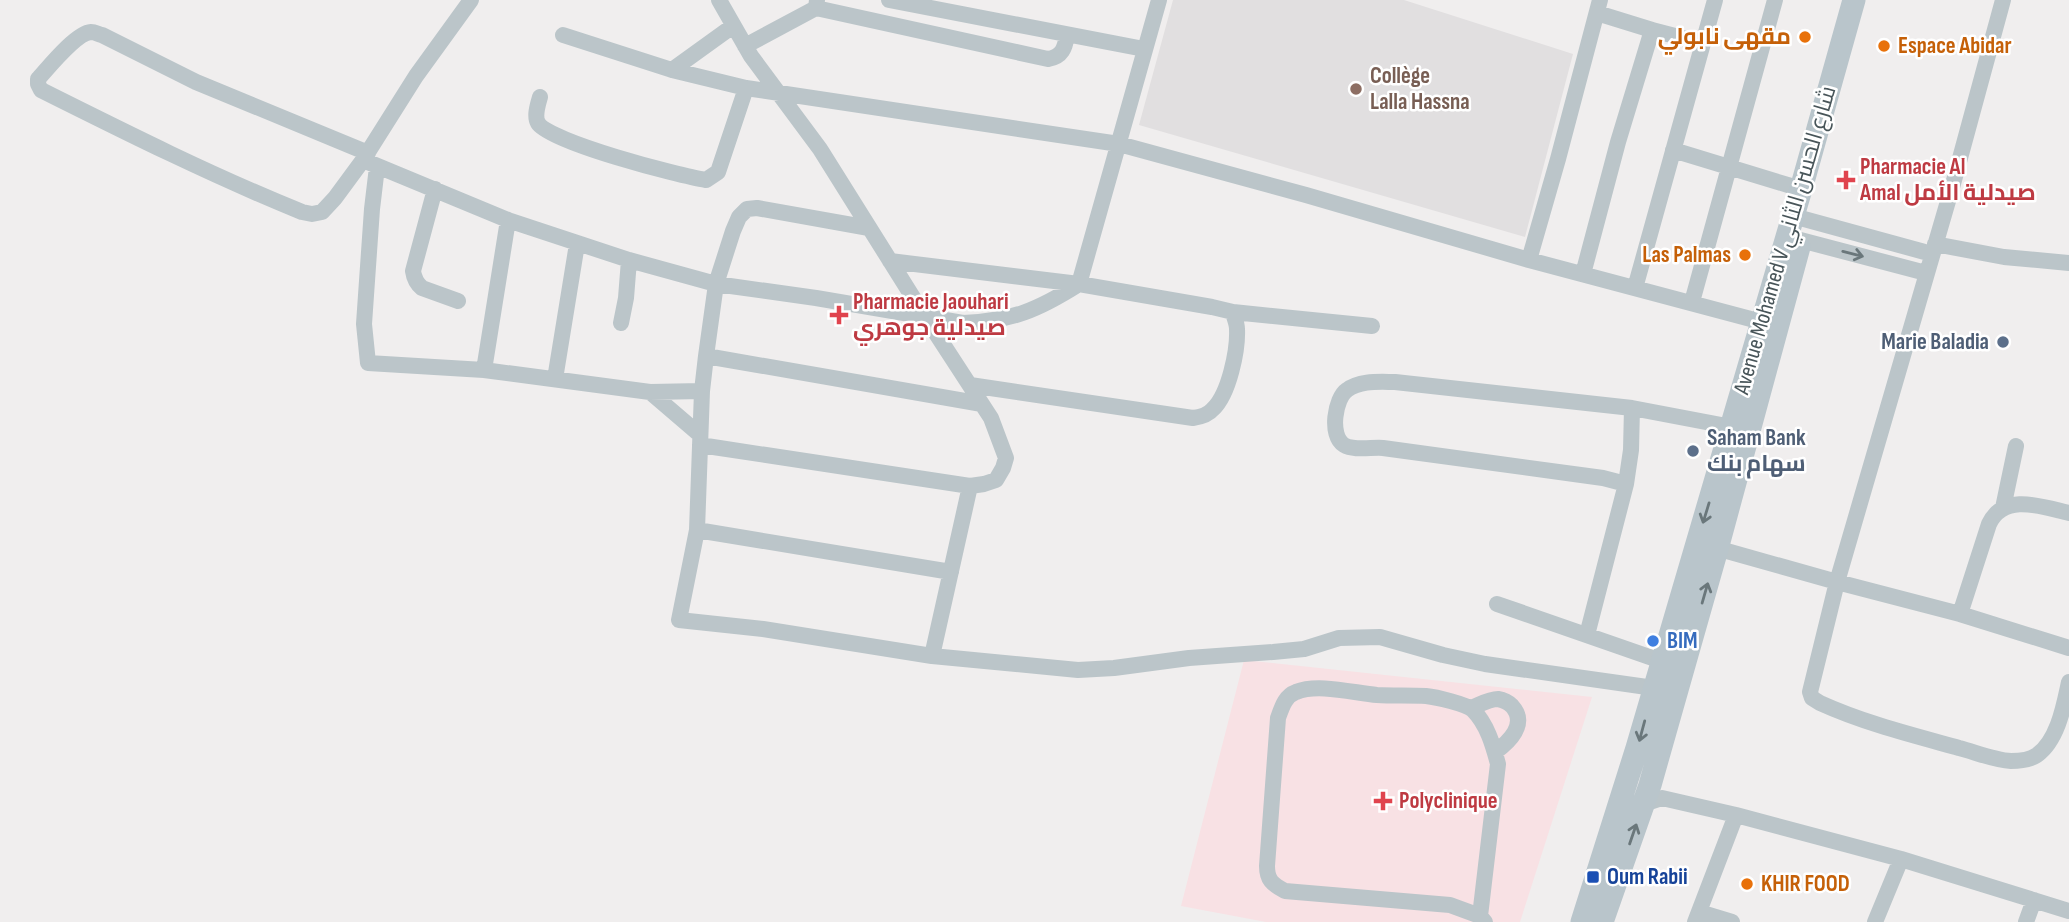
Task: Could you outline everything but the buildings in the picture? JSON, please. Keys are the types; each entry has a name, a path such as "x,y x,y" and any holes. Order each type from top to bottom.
{"main road":[{"name":"Avenue Mohamed V شارع الحسن الثاني","path":"1602,922 1652,796 1732,427 1762,322 1797,228 1801,189 1853,0"},
{"name":"Avenue Mohamed V شارع الحسن الثاني","path":"1582,922 1661,662 1707,545 1797,228 1866,0"}],"street":[{"path":"471,0 416,76 369,160 322,212 312,214 228,182 41,90 38,85 38,79 73,43 82,35 91,32 196,82 369,160 435,189 508,220 577,244 716,284 963,323 987,322 1031,311 1079,284 1159,0"},
{"path":"650,392 700,439 970,486 996,480 1006,458 996,426 820,149 745,46 719,0"},
{"path":"889,0 1144,49"},
{"path":"1634,288 1715,0"},
{"path":"2003,0 1837,582 1810,688 1812,698 1825,705 1901,732 2008,761 2018,761 2035,756 2048,741 2061,714 2069,682"},
{"path":"1692,302 1729,168 1768,1"},
{"path":"745,46 817,4 935,35 1048,59 1059,56 1065,48 1067,35"},
{"path":"1529,260 1598,7 1652,30 1702,43"},
{"path":"935,35 941,10"},
{"path":"672,70 733,26"},
{"path":"1583,274 1618,142 1652,30"},
{"path":"563,35 672,70 746,88 1119,145 1762,322"},
{"path":"540,97 536,117 538,125 547,131 566,140 644,165 706,180 718,172 746,88"},
{"path":"1673,150 1801,189"},
{"path":"369,160 372,209 364,324 368,363 484,370 650,392 702,391"},
{"path":"435,189 413,271 414,277 422,288 458,301"},
{"path":"869,228 757,208 747,209 739,217 716,284 702,391 697,530 679,620 763,629 932,656 1077,670 1304,649 1339,638 1367,636 1485,664 1654,688"},
{"path":"484,370 508,220"},
{"path":"1797,228 1934,249 2069,263"},
{"path":"1797,228 1926,273"},
{"path":"555,379 577,244"},
{"path":"621,323 629,260"},
{"path":"890,261 1079,284 1233,312 1372,326"},
{"path":"970,385 1199,417 1215,408 1230,375 1237,337 1233,312"},
{"path":"706,356 982,404"},
{"path":"1626,484 1603,478 1383,447 1349,446 1340,441 1335,426 1341,396 1358,384 1395,382 1632,408 1732,427"},
{"path":"1587,635 1626,484 1631,450 1632,408"},
{"path":"2003,508 2016,446"},
{"path":"932,656 970,486"},
{"path":"1961,614 1989,524 1996,513 2010,505 2024,504 2069,513"},
{"path":"697,530 951,572"},
{"path":"1707,545 1961,614 2069,648"},
{"path":"1497,604 1661,662"},
{"path":"1323,689 1376,695 1429,696 1471,708 1480,720 1495,752 1498,764 1483,919 1450,905 1285,891 1267,877 1278,718 1284,702 1293,693 1323,689"},
{"path":"1471,708 1494,699 1507,701 1516,709 1519,720 1515,734 1495,752"},
{"path":"1624,788 1901,859 2069,911"},
{"path":"1624,788 1652,796"},
{"path":"1732,922 1697,917 1736,815"},
{"path":"1875,922 1901,859"},
{"path":"2026,922 2034,900"}],"shaded area":[{"name":"Collège Lalla Hassna","path":"1173,0 1404,0 1573,54 1525,237 1139,125"},
{"name":"Polyclinique","path":"1244,660 1592,697 1520,922 1266,922 1181,906"}],"place":[{"name":"مقهى نابولي","path":"1805,37"},
{"name":"Espace Abidar","path":"1884,46"},
{"name":"Collège Lalla Hassna","path":"1356,89"},
{"name":"Pharmacie Al Amal صيدلية الأمل","path":"1846,180"},
{"name":"Las Palmas","path":"1745,255"},
{"name":"Pharmacie Jaouhari صيدلية جوهري","path":"839,315"},
{"name":"Marie Baladia","path":"2003,342"},
{"name":"Saham Bank سهام بنك","path":"1693,451"},
{"name":"BIM","path":"1653,641"},
{"name":"Polyclinique","path":"1383,801"},
{"name":"Oum Rabii","path":"1593,877"},
{"name":"KHIR FOOD","path":"1747,884"}]}
